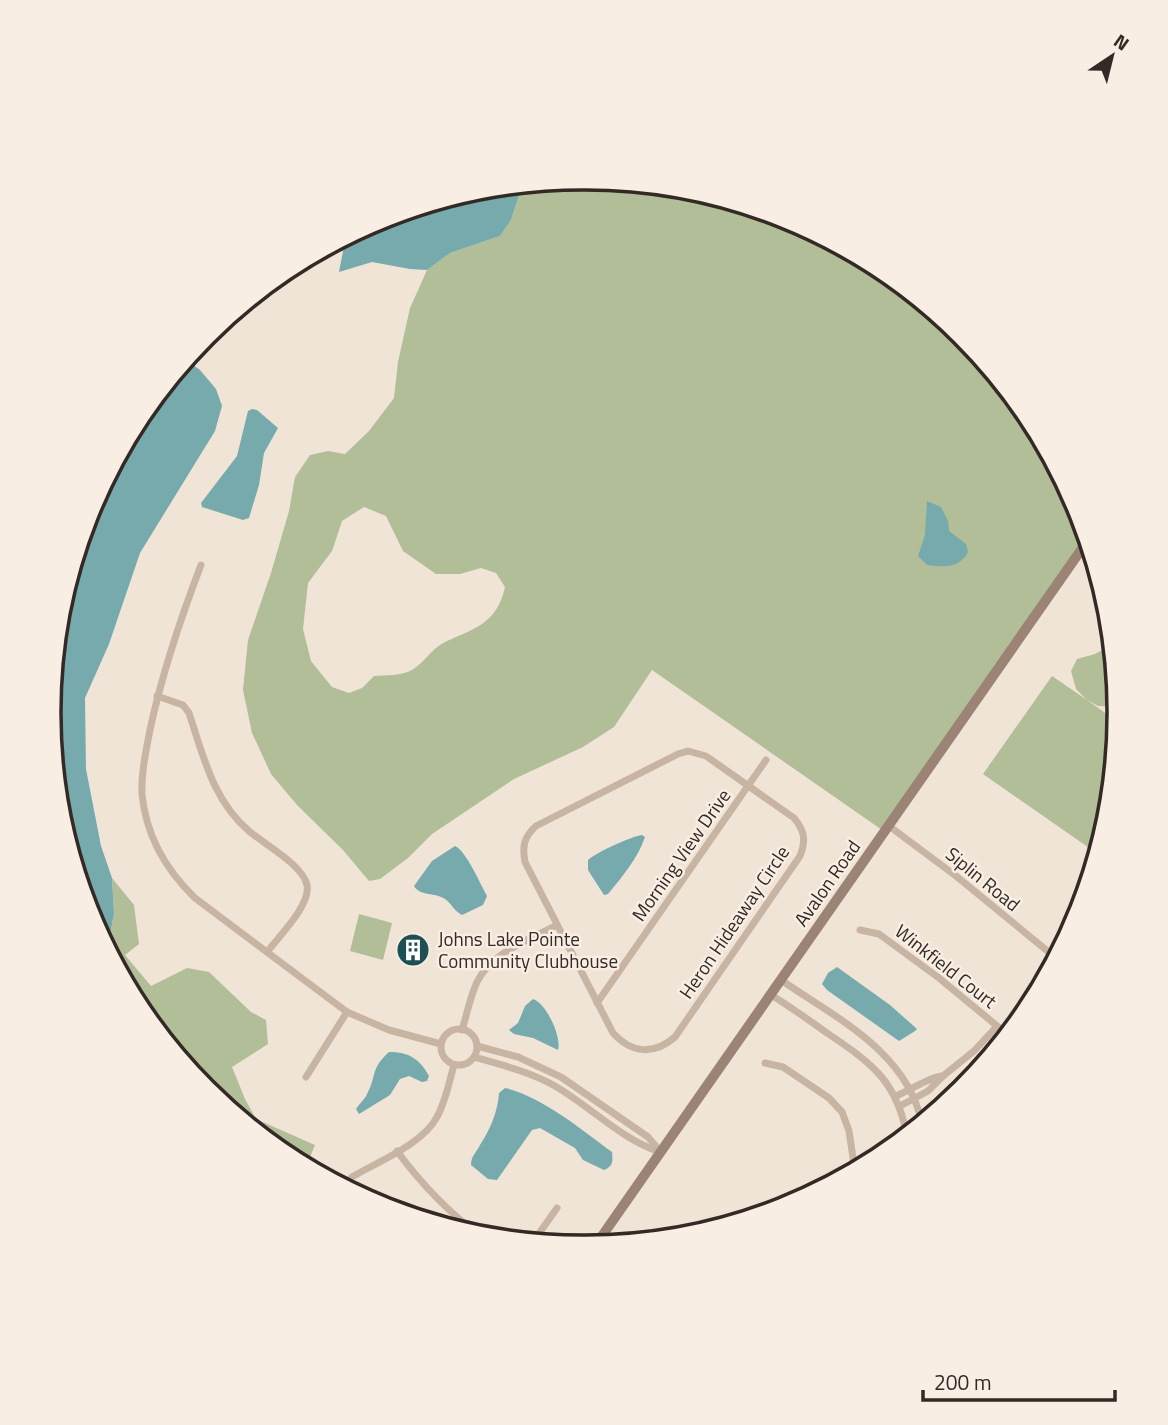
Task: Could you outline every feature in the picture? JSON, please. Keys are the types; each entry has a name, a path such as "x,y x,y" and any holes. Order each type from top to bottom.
{"main road":[{"name":"Avalon Road","path":"603,1234 1082,553"}],"street":[{"path":"201,565 174,635 157,696 145,756 142,793 148,824 161,856 178,881 195,898 347,1012 390,1030 441,1044"},
{"path":"157,696 183,705 189,713 210,778 233,816 296,867 307,884 303,905 267,952"},
{"name":"Heron Hideaway Circle","path":"688,751 706,756 794,818 805,837 800,856 675,1037 656,1050 632,1049 613,1033 558,925 525,862 524,840 536,826 678,754 688,751"},
{"name":"Morning View Drive","path":"597,1003 766,760"},
{"name":"Siplin Road","path":"889,826 956,876 1049,952"},
{"path":"463,1030 473,990 486,967 509,950 558,925"},
{"name":"Winkfield Court","path":"860,930 878,933 939,978 1001,1029"},
{"path":"781,980 876,1046 895,1064 913,1094 919,1114"},
{"path":"771,995 868,1061 883,1077 895,1096 904,1125"},
{"path":"306,1077 347,1012"},
{"path":"895,1096 932,1089 997,1026"},
{"path":"463,1030 470,1033 477,1046 474,1057 462,1065 454,1065 445,1058 441,1044 449,1032 463,1030"},
{"path":"477,1046 518,1057 542,1067 582,1090 648,1137 661,1152"},
{"path":"474,1057 519,1069 555,1086 641,1146 661,1152"},
{"path":"765,1063 783,1067 829,1098 842,1112 849,1131 853,1160"},
{"path":"350,1180 426,1132 436,1120 443,1104 454,1065"},
{"path":"576,1100 582,1090"},
{"path":"900,1106 913,1094"},
{"path":"397,1151 419,1181 461,1220"},
{"path":"539,1233 557,1208"}],"green space":[{"path":"618,191 686,200 752,217 784,230 845,260 929,319 999,394 1037,451 1067,512 1081,550 885,832 652,670 614,727 583,747 514,779 432,834 408,858 380,879 369,881 271,774 252,733 243,690 248,640 289,511 295,477 310,455 328,451 345,454 369,431 394,398 398,362 410,308 427,270 450,253 500,236 511,220 520,194","holes":["364,507 386,516 403,551 436,574 460,574 481,568 496,573 505,587 497,609 484,623 440,645 408,672 374,676 362,688 349,693 332,687 311,661 303,629 308,583 332,551 342,521"]},
{"path":"1103,650 1107,706 1098,706 1076,689 1071,671 1077,659"},
{"path":"1052,676 1107,714 1102,781 1089,848 983,774"},
{"path":"112,878 134,905 139,944 125,955 151,986 187,968 209,972 251,1012 266,1020 268,1044 232,1067 256,1119 315,1145 310,1157 266,1127 239,1106 169,1031 131,974 115,944 110,933 114,914"},
{"path":"359,914 392,923 383,960 350,951"}],"water":[{"path":"520,194 511,220 500,236 450,253 427,270 372,262 339,272 343,249 384,230 449,208"},
{"path":"194,365 216,389 222,406 215,431 140,553 109,644 85,698 86,769 101,846 112,878 114,914 110,933 89,881 71,814 62,747 62,678 66,644 79,577 101,512 115,481 149,422"},
{"path":"257,410 278,428 264,453 259,485 249,518 243,520 202,507 201,503 237,456 248,411"},
{"path":"927,501 941,507 948,521 949,531 966,544 968,552 956,564 927,565 918,556 925,535"},
{"path":"642,835 645,837 634,860 608,894 604,895 588,870 588,860 614,845"},
{"path":"455,846 468,861 487,896 483,905 462,915 445,899 420,892 414,886 432,861"},
{"path":"837,967 890,1005 917,1029 899,1041 827,990 822,984 828,973"},
{"path":"533,999 543,1007 552,1021 558,1037 558,1050 509,1030 518,1023 525,1006"},
{"path":"389,1052 402,1053 418,1061 429,1076 427,1081 422,1082 409,1076 400,1079 390,1095 359,1114 356,1109 370,1088 379,1063"},
{"path":"505,1088 533,1098 588,1134 612,1152 611,1165 604,1170 583,1160 575,1148 540,1128 532,1130 497,1180 488,1179 471,1165 471,1162 493,1120 499,1093"}],"place":[{"name":"Johns Lake Pointe Community Clubhouse","path":"413,950"}]}
